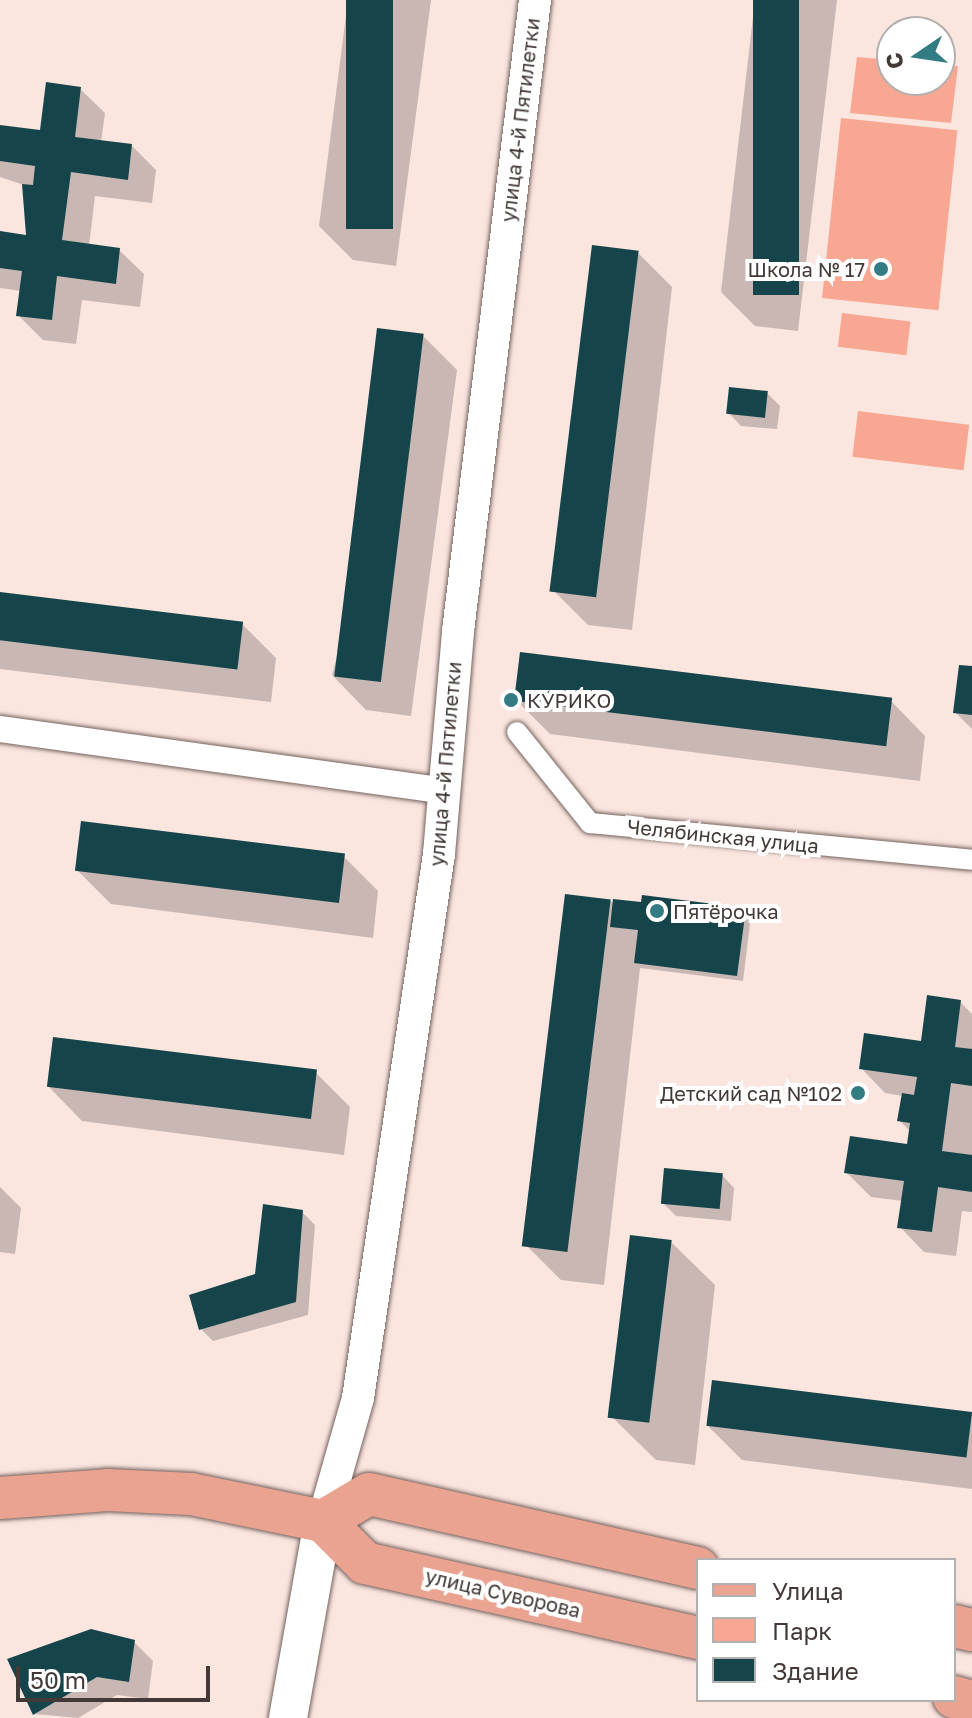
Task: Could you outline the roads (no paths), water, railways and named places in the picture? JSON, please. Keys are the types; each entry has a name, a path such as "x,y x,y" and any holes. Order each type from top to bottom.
{"main road":[{"path":"0,1498 108,1490 191,1494 323,1521 369,1494 696,1568"},
{"path":"288,1718 323,1521"},
{"name":"улица Суворова","path":"323,1521 365,1563 696,1638"}],"street":[{"name":"улица 4-й Пятилетки","path":"323,1521 358,1398 439,854 440,790 535,0"},
{"path":"0,729 440,790"},
{"name":"Челябинская улица","path":"517,732 590,823 972,860"}],"place":[{"name":"Школа № 17","path":"881,269"},
{"name":"КУРИКО","path":"511,700"},
{"name":"Пятёрочка","path":"657,911"},
{"name":"Детский сад №102","path":"858,1093"}]}
